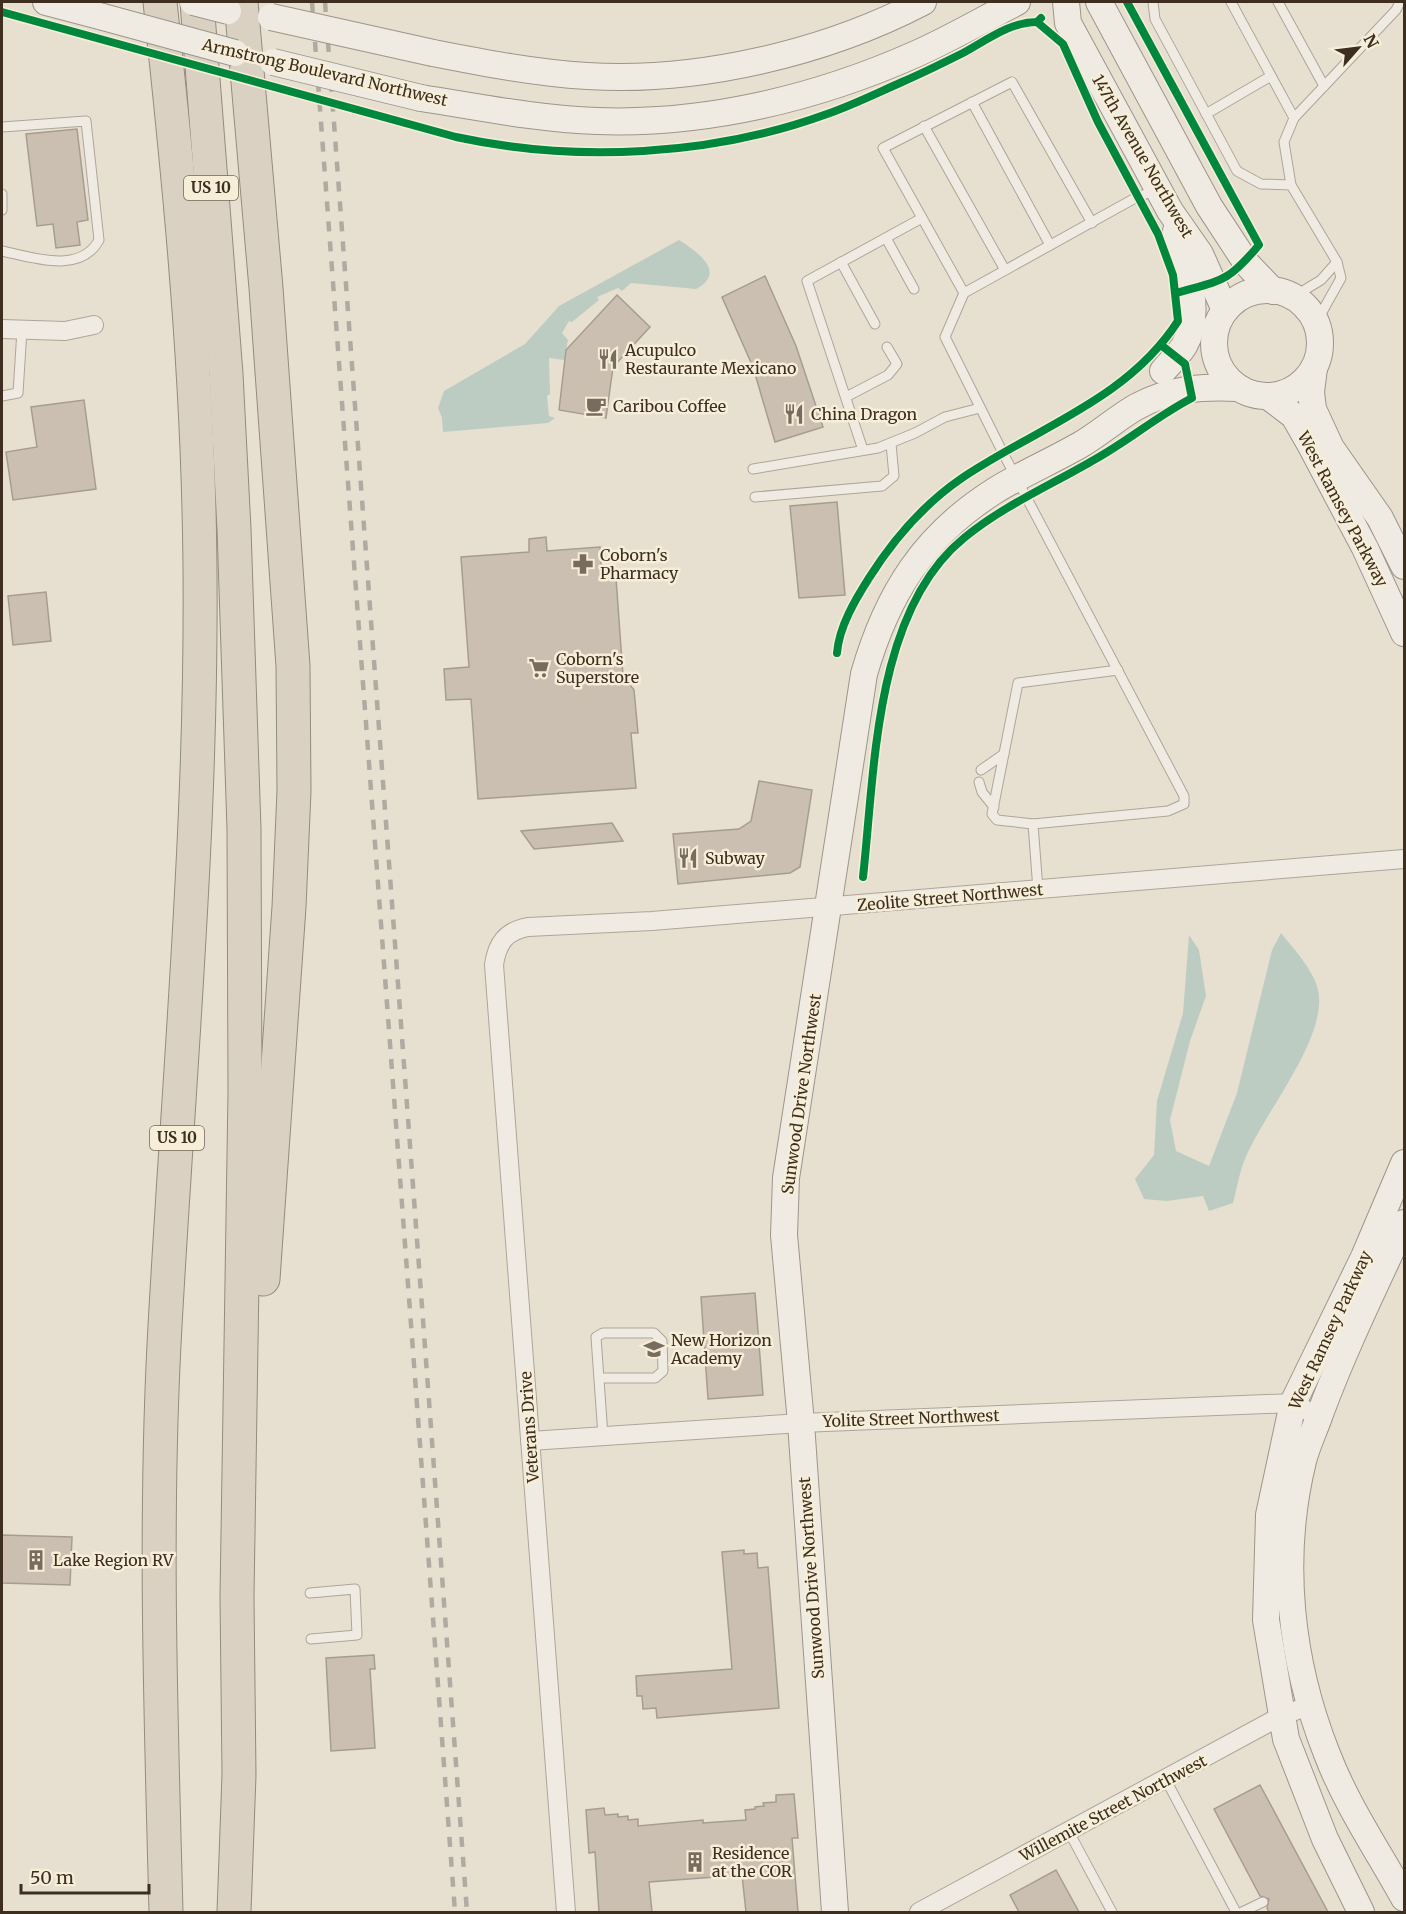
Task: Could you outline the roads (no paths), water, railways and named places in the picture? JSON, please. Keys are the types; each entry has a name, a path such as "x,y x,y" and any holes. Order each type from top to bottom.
{"highway":[{"path":"141,2 151,65 168,229 183,460 188,596 192,870"},
{"name":"US 10","path":"160,2 194,363 200,512 198,745 164,1330 158,1588 166,1912"},
{"name":"US 10","path":"195,2 226,374 242,716 246,950 242,1435 237,1597 238,1775 234,1912"},
{"path":"242,1435 259,1323 265,1260 282,1035 294,791 290,620 252,57 246,11"}],"street":[{"name":"Armstrong Boulevard Northwest","path":"46,2 252,57 421,98 561,119 598,121 675,119 729,111 805,94 917,54 1017,2"},
{"path":"195,2 500,66 589,76 674,73 745,63 853,34 923,2"},
{"name":"147th Avenue Northwest","path":"1066,2 1068,23 1102,86 1155,199 1200,254 1221,318"},
{"name":"147th Avenue Northwest","path":"1099,2 1209,206 1247,264 1283,294"},
{"path":"1136,407 1184,345 1191,317 1191,294 1184,258 1155,199"},
{"path":"1163,371 1221,318 1239,298 1255,291 1283,294 1308,310 1317,328 1319,348 1314,368 1307,378 1290,391 1269,397 1237,388 1224,376 1216,361 1214,344 1221,318"},
{"path":"2,329 65,331 94,325"},
{"name":"West Ramsey Parkway","path":"1314,368 1311,392 1313,408 1331,448 1380,518 1404,566"},
{"path":"1136,407 1170,392 1189,388 1237,388"},
{"name":"West Ramsey Parkway","path":"1269,397 1294,416 1365,548 1404,633"},
{"name":"Sunwood Drive Northwest","path":"835,1912 801,1423 784,1235 786,1178 830,906 860,694 880,622 915,561 943,531 980,502 1017,478 1102,432 1136,407"},
{"name":"Zeolite Street Northwest","path":"500,943 510,932 528,927 652,921 1404,859"},
{"name":"Veterans Drive","path":"500,943 494,965 566,1912"},
{"name":"West Ramsey Parkway","path":"1361,1912 1325,1839 1286,1739 1266,1620 1269,1515 1293,1403 1364,1257 1404,1163"},
{"name":"West Ramsey Parkway","path":"1404,1223 1334,1376 1303,1461 1291,1540 1290,1594 1295,1648 1308,1706 1343,1788 1404,1898"},
{"path":"1293,1403 1319,1418"},
{"name":"Yolite Street Northwest","path":"530,1441 801,1423 1293,1403"},
{"name":"Willemite Street Northwest","path":"919,1912 1281,1716 1308,1706"}],"lane":[{"path":"1153,2 1155,19 1237,171 1261,184 1291,185"},
{"path":"1231,2 1294,118"},
{"path":"1278,2 1324,86"},
{"path":"1317,328 1322,312 1341,278 1337,262 1291,185 1284,142 1294,118 1396,10 1400,2"},
{"path":"1206,114 1272,76"},
{"path":"964,293 883,148 1012,82 1092,223"},
{"path":"972,102 1050,246"},
{"path":"2,127 86,121 99,240 87,253 68,260 47,261 2,252"},
{"path":"924,126 1005,270"},
{"path":"2,194 2,210"},
{"path":"1118,670 1018,683 992,814 997,820 1033,824 1168,811 1185,804 1184,796 945,337 964,293 1092,223 1155,199"},
{"path":"863,450 807,281 922,218"},
{"path":"886,237 914,289"},
{"path":"841,262 875,324"},
{"path":"1283,294 1321,280 1337,262"},
{"path":"2,396 18,393 22,330"},
{"path":"846,397 888,375 897,364 887,347"},
{"path":"753,469 891,444 945,417 980,408"},
{"path":"755,497 882,486 894,476 891,444"},
{"path":"981,770 1004,753"},
{"path":"979,782 982,792 994,807"},
{"path":"1033,824 1038,890"},
{"path":"599,1378 655,1378 663,1371 662,1341 654,1333 603,1333 596,1337 603,1436"},
{"path":"310,1593 355,1589 357,1635 311,1639"},
{"path":"1166,1780 1236,1912"},
{"path":"1069,1832 1112,1912"},
{"path":"1242,1912 1263,1902"}],"railway":[{"path":"312,2 455,1912"},
{"path":"325,2 467,1912"}],"place":[{"name":"Acupulco Restaurante Mexicano","path":"608,359"},
{"name":"Caribou Coffee","path":"596,406"},
{"name":"China Dragon","path":"794,414"},
{"name":"Coborn's Pharmacy","path":"583,564"},
{"name":"Coborn's Superstore","path":"539,668"},
{"name":"Subway","path":"688,858"},
{"name":"New Horizon Academy","path":"654,1349"},
{"name":"Lake Region RV","path":"36,1560"},
{"name":"Residence at the COR","path":"695,1862"}]}
